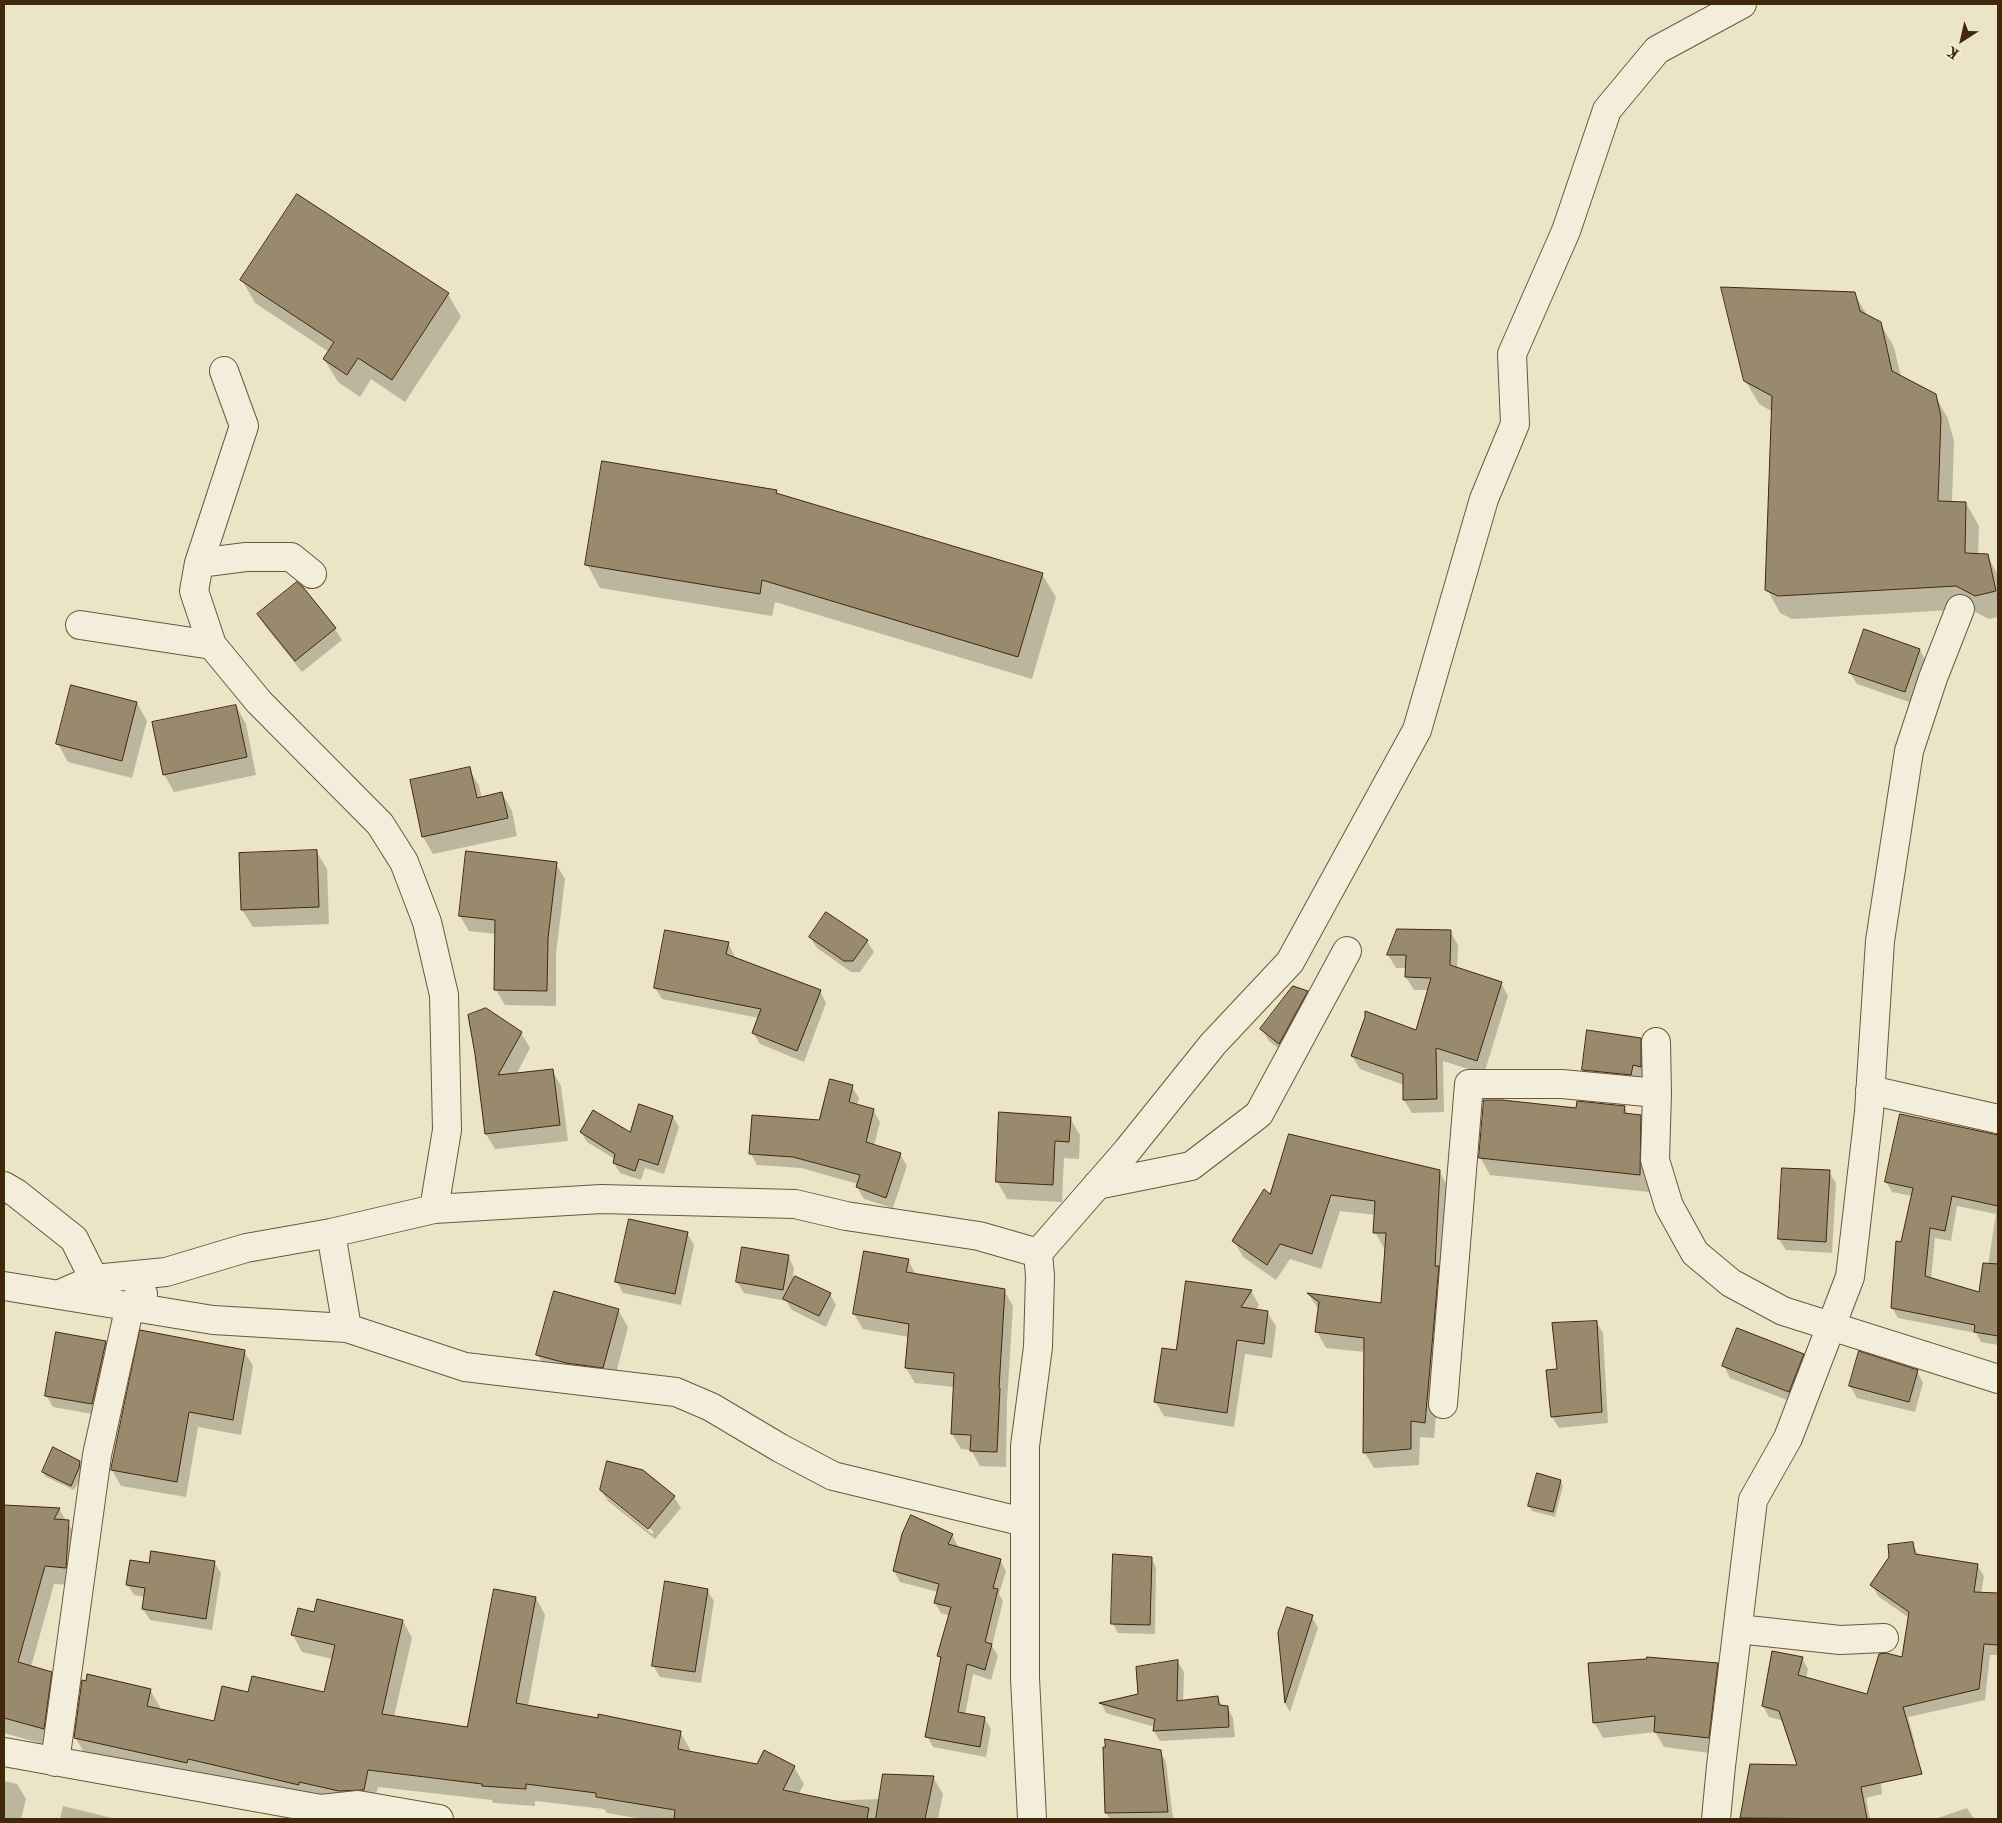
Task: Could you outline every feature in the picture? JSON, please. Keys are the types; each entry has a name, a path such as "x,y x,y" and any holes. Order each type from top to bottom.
{"street":[{"path":"1032,1819 1025,1678 1024,1522 1025,1446 1038,1347 1040,1276 1038,1253 1127,1151 1213,1044 1290,962 1417,730 1484,499 1515,424 1512,354 1566,231 1607,110 1657,50 1742,4"},
{"path":"224,371 244,426 199,563 194,590 212,645 259,702 380,824 404,862 427,922 444,996 447,1130 434,1209"},
{"path":"199,563 246,557 291,557 312,574"},
{"path":"1716,1819 1753,1500 1788,1438 1850,1277 1870,1090 1880,941 1909,751 1933,678 1960,609"},
{"path":"80,625 212,645"},
{"path":"1097,1184 1191,1166 1259,1114 1347,951"},
{"path":"1656,1042 1655,1160 1669,1206 1695,1253 1731,1283 1783,1311 1998,1379"},
{"path":"1443,1404 1469,1084 1562,1084 1657,1093"},
{"path":"1870,1090 1998,1119"},
{"path":"4,1186 16,1193 74,1239 94,1279"},
{"path":"60,1294 94,1279 166,1272 246,1248 330,1233 434,1209 602,1199 795,1204 846,1216 979,1236 1038,1253"},
{"path":"330,1233 347,1328"},
{"path":"56,1762 97,1455 130,1305 166,1272"},
{"path":"4,1286 213,1320 347,1328 465,1367 676,1392 711,1408 780,1448 834,1476 1024,1522"},
{"path":"1738,1629 1840,1640 1884,1638"},
{"path":"4,1752 317,1814 358,1805 439,1819"}],"building":[{"path":"297,194 449,293 392,380 358,358 347,375 323,359 334,342 240,280"},
{"path":"1721,287 1855,292 1860,311 1881,322 1892,371 1936,394 1941,417 1938,501 1966,502 1965,553 1988,554 1996,591 1975,596 1956,586 1778,596 1765,590 1772,396 1744,381"},
{"path":"602,461 777,490 776,493 1043,573 1018,657 762,580 760,594 585,565"},
{"path":"297,582 336,628 295,661 257,614"},
{"path":"1864,629 1920,649 1905,692 1849,673"},
{"path":"71,685 137,702 122,761 56,744"},
{"path":"236,705 247,757 163,775 152,722"},
{"path":"470,767 477,798 502,792 508,818 422,837 410,780"},
{"path":"317,850 319,907 241,910 239,853"},
{"path":"466,851 557,862 548,938 547,991 494,990 495,920 459,916"},
{"path":"826,912 868,940 853,961 844,961 809,937"},
{"path":"1397,929 1451,930 1450,965 1502,982 1477,1061 1436,1048 1437,1099 1403,1100 1403,1074 1351,1056 1365,1017 1365,1011 1416,1030 1431,978 1405,977 1406,955 1387,955"},
{"path":"665,930 729,942 726,954 821,990 797,1051 752,1033 761,1009 654,988"},
{"path":"1293,986 1308,991 1279,1044 1260,1029"},
{"path":"486,1008 522,1032 498,1075 553,1069 560,1125 485,1134 468,1015"},
{"path":"1587,1030 1641,1038 1641,1067 1633,1065 1631,1075 1582,1070"},
{"path":"830,1079 853,1085 849,1102 874,1109 866,1142 901,1153 886,1198 856,1187 860,1175 793,1157 749,1154 752,1115 819,1120"},
{"path":"1484,1100 1502,1100 1576,1108 1577,1101 1625,1106 1624,1113 1641,1115 1640,1175 1479,1158"},
{"path":"639,1104 673,1116 658,1165 639,1159 635,1171 613,1163 615,1154 580,1132 593,1110 630,1132"},
{"path":"999,1112 1071,1117 1069,1142 1055,1141 1053,1185 996,1182"},
{"path":"1900,1114 1998,1135 1998,1206 1952,1196 1945,1231 1930,1228 1925,1276 1979,1292 1983,1263 1998,1264 1998,1336 1974,1332 1975,1325 1891,1308 1896,1241 1901,1242 1913,1188 1885,1182"},
{"path":"1289,1134 1440,1170 1435,1266 1439,1266 1425,1423 1411,1421 1411,1449 1363,1453 1364,1338 1315,1332 1319,1302 1307,1293 1381,1303 1386,1233 1373,1233 1375,1201 1331,1195 1312,1254 1280,1244 1267,1265 1232,1241 1264,1189 1270,1194"},
{"path":"1782,1168 1830,1170 1826,1242 1778,1239"},
{"path":"629,1219 688,1232 675,1294 615,1282"},
{"path":"742,1247 789,1255 783,1290 736,1282"},
{"path":"864,1251 909,1259 906,1272 1005,1289 997,1452 970,1451 971,1435 951,1434 954,1373 905,1368 909,1324 853,1314"},
{"path":"795,1276 831,1293 819,1316 783,1299"},
{"path":"1186,1281 1252,1290 1241,1307 1268,1311 1264,1344 1237,1340 1227,1413 1154,1402 1162,1348 1176,1350"},
{"path":"554,1291 619,1309 603,1368 566,1363 536,1355"},
{"path":"1597,1321 1602,1412 1551,1417 1546,1370 1557,1369 1552,1323"},
{"path":"1737,1328 1804,1354 1789,1392 1722,1366"},
{"path":"140,1330 245,1350 233,1420 189,1412 177,1482 111,1470"},
{"path":"56,1332 106,1341 92,1404 45,1396"},
{"path":"1859,1351 1918,1370 1909,1402 1849,1386"},
{"path":"53,1447 80,1461 71,1486 42,1472"},
{"path":"607,1461 643,1470 675,1496 648,1529 600,1490"},
{"path":"1537,1473 1561,1480 1553,1512 1528,1506"},
{"path":"4,1505 60,1508 54,1519 69,1520 66,1568 45,1566 18,1662 52,1672 44,1729 4,1718"},
{"path":"911,1515 953,1534 948,1544 1001,1559 993,1588 998,1589 985,1642 992,1644 985,1670 967,1664 958,1712 985,1717 980,1747 925,1737 941,1657 937,1656 951,1607 934,1603 939,1584 893,1571 902,1534"},
{"path":"1913,1542 1915,1554 1978,1564 1974,1592 1998,1593 1998,1645 1984,1644 1979,1689 1903,1707 1922,1774 1861,1787 1867,1819 1740,1818 1750,1764 1797,1765 1779,1711 1762,1706 1772,1651 1803,1657 1798,1675 1867,1694 1879,1654 1886,1653 1902,1657 1909,1612 1870,1585 1889,1557 1888,1545"},
{"path":"151,1551 215,1561 206,1619 142,1609 145,1588 126,1585 130,1560 149,1563"},
{"path":"1113,1554 1152,1557 1150,1625 1111,1624"},
{"path":"665,1581 708,1589 695,1672 652,1666"},
{"path":"494,1589 536,1597 516,1703 598,1718 598,1714 681,1731 678,1749 757,1764 764,1750 795,1766 783,1790 869,1808 867,1819 674,1819 675,1810 596,1797 596,1793 526,1784 526,1789 482,1786 482,1784 368,1770 364,1790 339,1791 299,1782 299,1785 188,1759 187,1763 74,1738 82,1680 86,1681 87,1674 151,1689 147,1706 214,1721 222,1686 248,1692 252,1676 324,1692 335,1645 291,1635 298,1608 314,1612 317,1599 403,1620 382,1714 467,1727"},
{"path":"1287,1607 1313,1615 1285,1703 1278,1633"},
{"path":"1647,1657 1718,1663 1709,1738 1654,1732 1655,1716 1593,1723 1588,1663 1646,1659"},
{"path":"1178,1660 1177,1701 1218,1696 1219,1705 1228,1706 1229,1727 1153,1731 1155,1719 1099,1703 1138,1694 1136,1667"},
{"path":"1105,1739 1161,1750 1168,1812 1105,1813 1103,1747 1105,1747"},
{"path":"883,1774 934,1776 925,1819 876,1819"}]}
